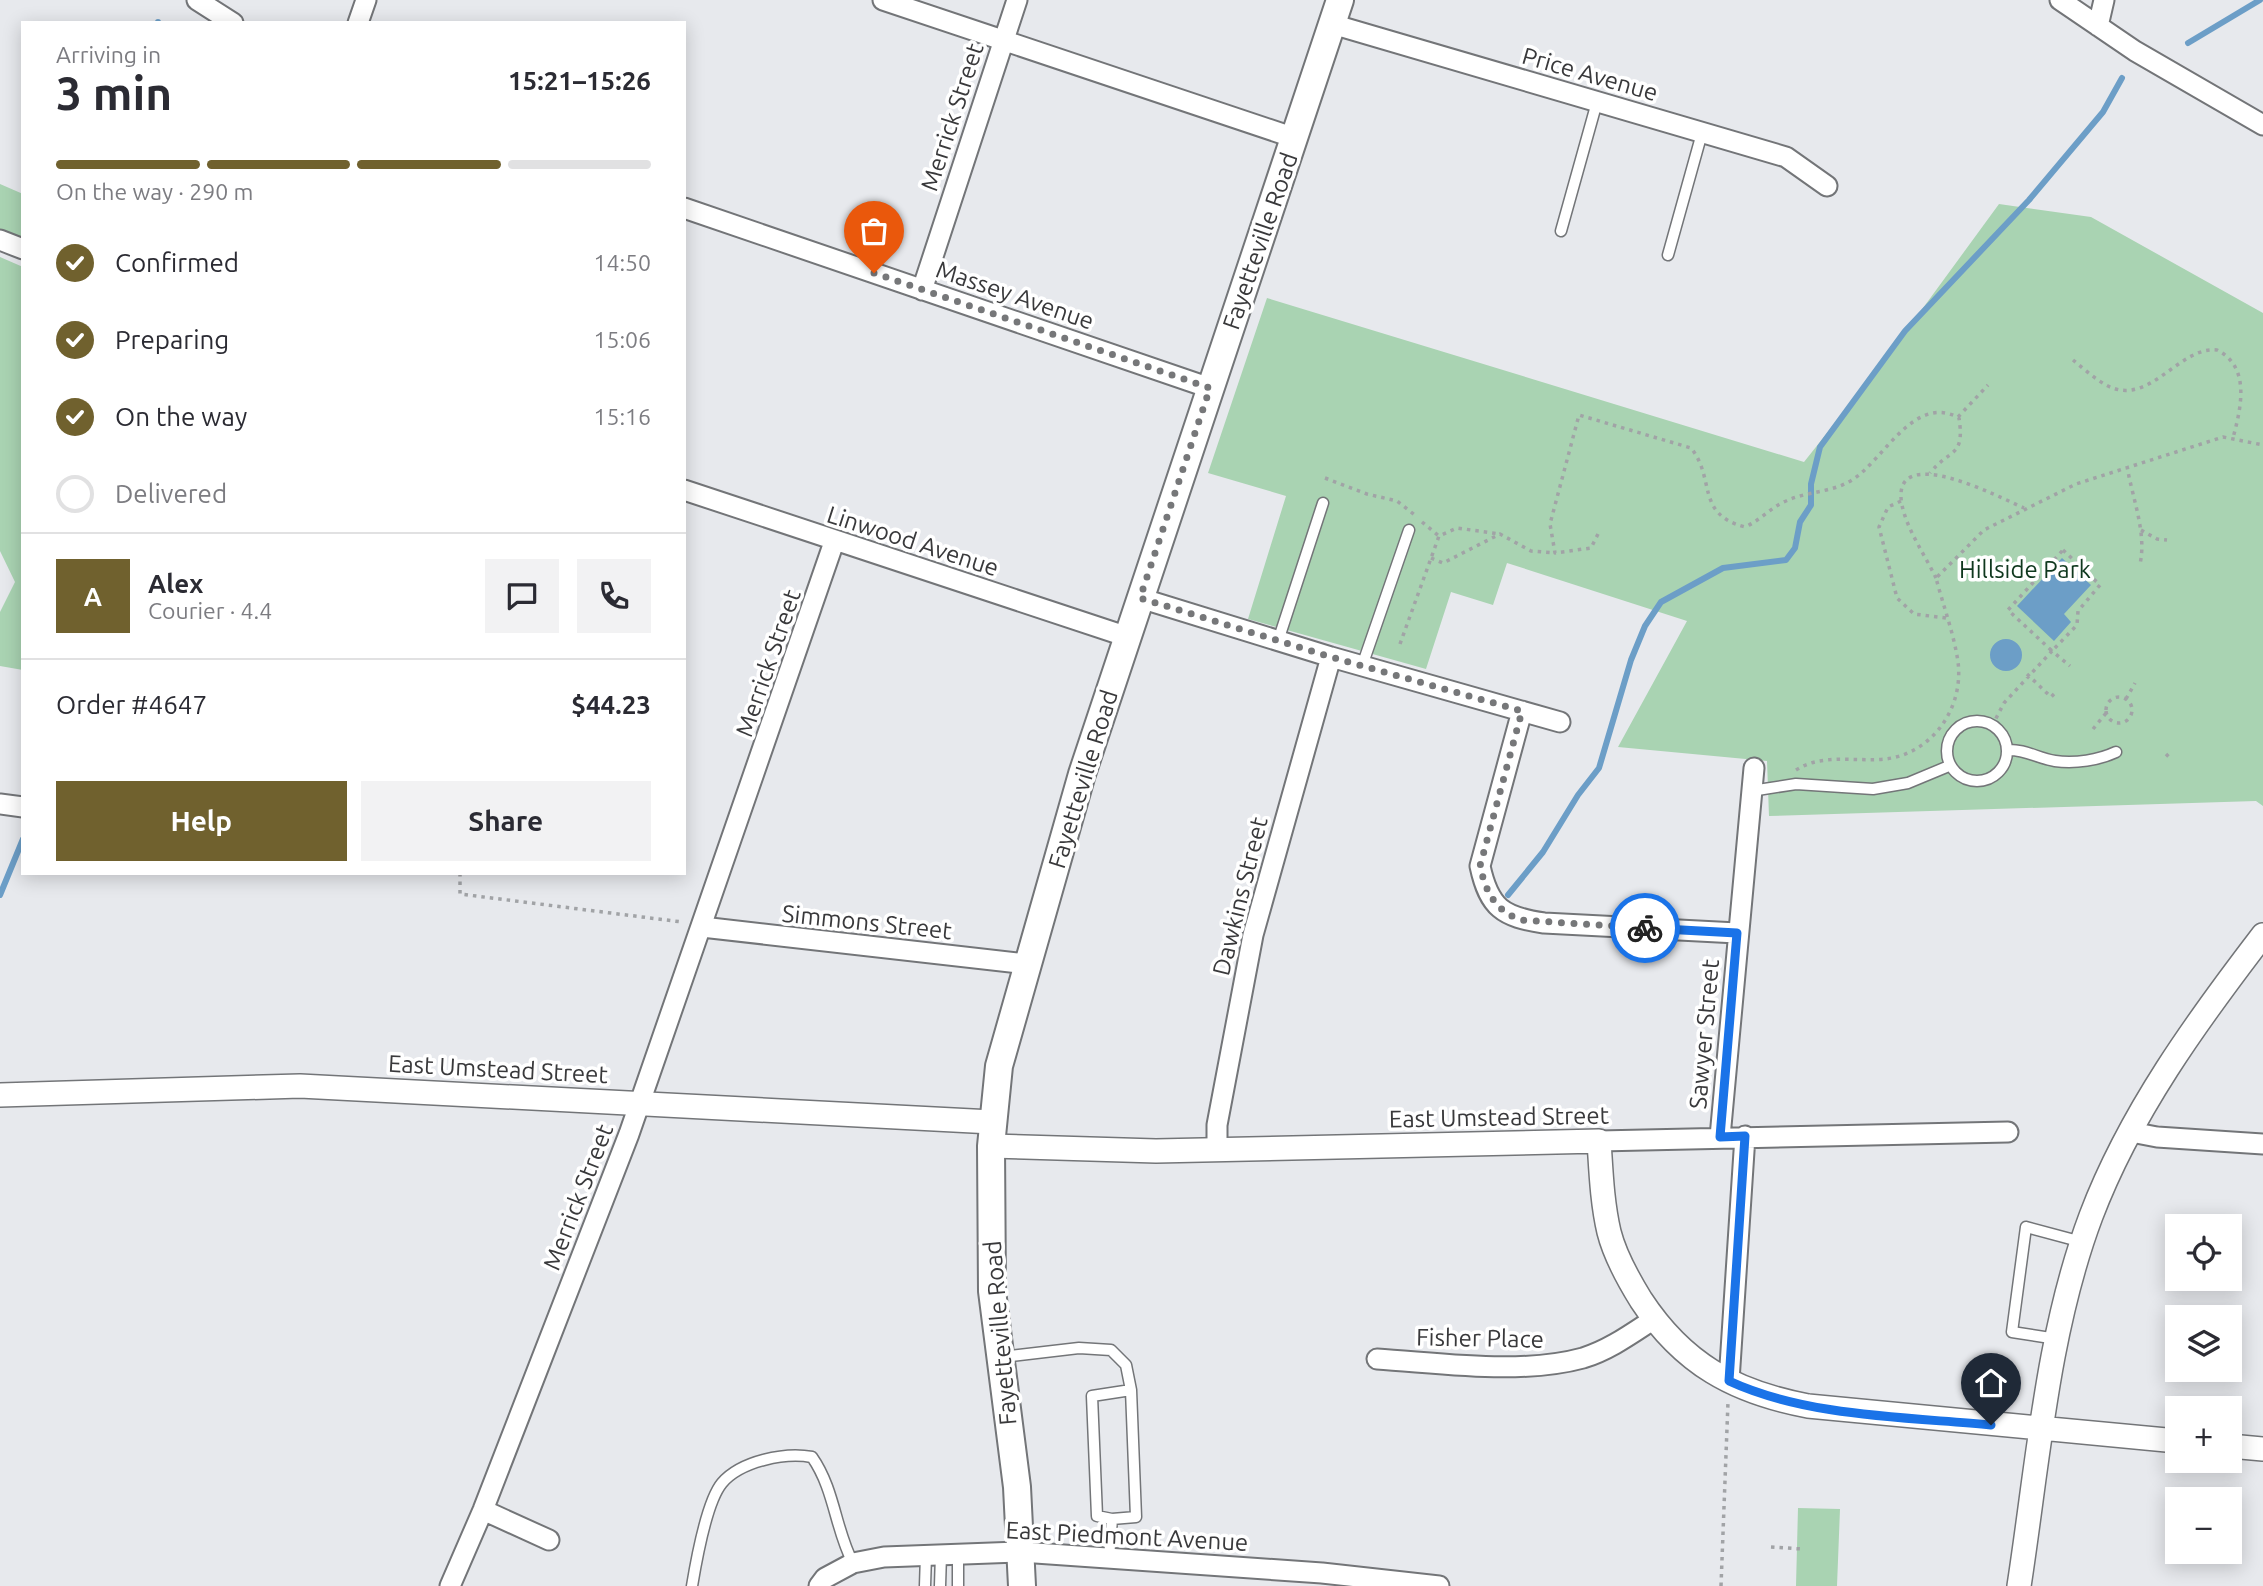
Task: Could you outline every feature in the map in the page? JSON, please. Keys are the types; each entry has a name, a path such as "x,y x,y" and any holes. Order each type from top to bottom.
{"main road":[{"name":"Fayetteville Road","path":"1022,1586 1017,1487 998,1357 992,1291 991,1134 999,1066 1083,774 1336,12"}],"street":[{"path":"197,0 230,21"},
{"path":"359,21 366,0"},
{"path":"883,0 1295,138"},
{"name":"Merrick Street","path":"922,290 1017,0"},
{"path":"2060,0 2098,26 2263,125"},
{"path":"2098,26 2104,0"},
{"name":"Price Avenue","path":"1336,12 1597,102 1786,157 1827,186"},
{"name":"Massey Avenue","path":"686,209 1210,388"},
{"path":"0,240 21,248"},
{"name":"Linwood Avenue","path":"686,491 1128,637"},
{"name":"Merrick Street","path":"450,1586 483,1510 640,1103 693,925 834,541"},
{"path":"1140,598 1331,657 1560,722"},
{"name":"Dawkins Street","path":"1217,1150 1217,1125 1253,935 1331,657"},
{"path":"1522,711 1480,866 1484,884 1492,900 1506,914 1544,923 1737,933"},
{"name":"Sawyer Street","path":"1720,1137 1754,768"},
{"path":"0,804 21,807"},
{"name":"Simmons Street","path":"693,925 1027,964"},
{"path":"2019,1586 2058,1339 2083,1242 2097,1203 2131,1132 2184,1044 2263,935"},
{"name":"East Umstead Street","path":"0,1095 300,1086 640,1103 991,1134 1099,1151 2008,1132"},
{"path":"2131,1132 2157,1137 2263,1144"},
{"path":"1729,1392 1745,1136"},
{"path":"1599,1141 1603,1195 1612,1241 1632,1285 1672,1342 1729,1392 1764,1396 1808,1406 2165,1440"},
{"name":"Fisher Place","path":"1377,1359 1553,1364 1585,1357 1618,1343 1654,1319"},
{"path":"2242,1447 2263,1450"},
{"path":"483,1510 548,1540"},
{"name":"East Piedmont Avenue","path":"819,1586 825,1578 853,1563 884,1557 1021,1552 1322,1573 1439,1586"}],"lane":[{"path":"1561,231 1597,102"},
{"path":"1668,255 1702,132"},
{"path":"1278,641 1323,503"},
{"path":"1362,666 1409,530"},
{"path":"1974,721 1992,726 2005,740 2007,750 2003,767 1989,780 1971,782 1957,775 1950,766 1947,744 1953,732 1974,721"},
{"path":"2007,750 2022,749 2055,761 2078,762 2116,752"},
{"path":"1751,791 1796,783 1873,789 1908,783 1950,766"},
{"path":"2058,1339 2012,1332 2026,1227 2083,1242"},
{"path":"998,1357 1079,1348 1111,1350 1126,1365 1132,1390 1136,1517 1112,1519 1097,1516 1092,1396 1132,1390"},
{"path":"692,1586 705,1524 721,1484 739,1470 796,1454 812,1457 825,1475 844,1546 853,1563"},
{"path":"1109,1558 1112,1519"},
{"path":"925,1586 942,1554"},
{"path":"940,1586 942,1554"},
{"path":"942,1554 957,1586"}],"path":[{"path":"2073,360 2106,386 2125,390 2153,381 2198,351 2217,349 2234,362 2242,395 2233,438"},
{"path":"1958,417 1988,385"},
{"path":"1555,553 1550,524 1579,415 1691,448 1701,466 1710,505 1732,523 1745,527 1785,501 1836,488 1852,480 1869,468 1907,428 1925,415 1940,411 1958,417"},
{"path":"1930,473 1960,447 1962,439 1958,417"},
{"path":"1936,578 1984,530 2076,484 2223,437 2263,445"},
{"path":"2127,466 2143,551 2140,564"},
{"path":"1792,772 1816,761 1901,756 1932,738 1957,694 1958,662 1936,578 1901,501 1905,485 1912,475 1940,474 2025,508"},
{"path":"1325,478 1367,494 1397,501 1439,536"},
{"path":"1901,501 1888,507 1879,527 1897,598 1914,614 1946,618"},
{"path":"1400,644 1439,536 1457,527 1500,534 1531,551 1555,553 1591,548 1598,534"},
{"path":"2140,530 2157,539 2167,540"},
{"path":"1431,558 1443,563 1500,534"},
{"path":"1992,726 2004,703 2027,674 2052,651 2077,625 2078,611 2100,585 2063,550 2008,610 2052,651 2070,666"},
{"path":"2027,674 2052,697 2055,693"},
{"path":"2093,729 2107,712 2109,702 2123,697 2127,699 2135,683"},
{"path":"2107,712 2115,722 2127,720 2132,710 2131,704 2123,697"},
{"path":"2166,754 2170,758"},
{"path":"460,875 460,894 693,925"},
{"path":"1721,1586 1729,1392"},
{"path":"1771,1547 1802,1549"}],"green space":[{"path":"0,184 21,193 21,243 0,235"},
{"name":"Hillside Park","path":"1999,204 2091,217 2263,313 2263,806 2256,801 1769,816 1767,761 1618,747 1687,621 1507,563 1493,605 1451,592 1426,669 1248,619 1286,496 1208,473 1267,298 1804,462 1885,360"},
{"path":"0,257 21,266 21,670 0,666 0,612 15,582 0,551"},
{"path":"1798,1508 1840,1509 1837,1586 1796,1586"}],"water":[{"path":"2062,558 2091,585 2064,614 2071,622 2054,641 2017,606"},
{"path":"2006,639 2017,644 2022,655 2017,666 2006,671 1995,666 1990,655 1995,644"}],"waterway":[{"path":"2188,43 2260,0"},
{"path":"1508,895 1543,852 1578,795 1599,768 1631,660 1645,626 1661,602 1723,568 1786,560 1795,548 1800,522 1811,505 1811,484 1820,447 1905,331 2029,200 2103,112 2122,78"},
{"path":"0,895 21,844"}],"way so far":[{"path":"874,273 1210,388 1140,598 1331,657 1522,711 1480,866 1484,884 1492,900 1499,909 1520,920 1645,928"}],"route":[{"path":"1645,928 1737,933 1720,1137 1745,1136 1729,1381 1764,1396 1808,1406 1991,1425"}]}
